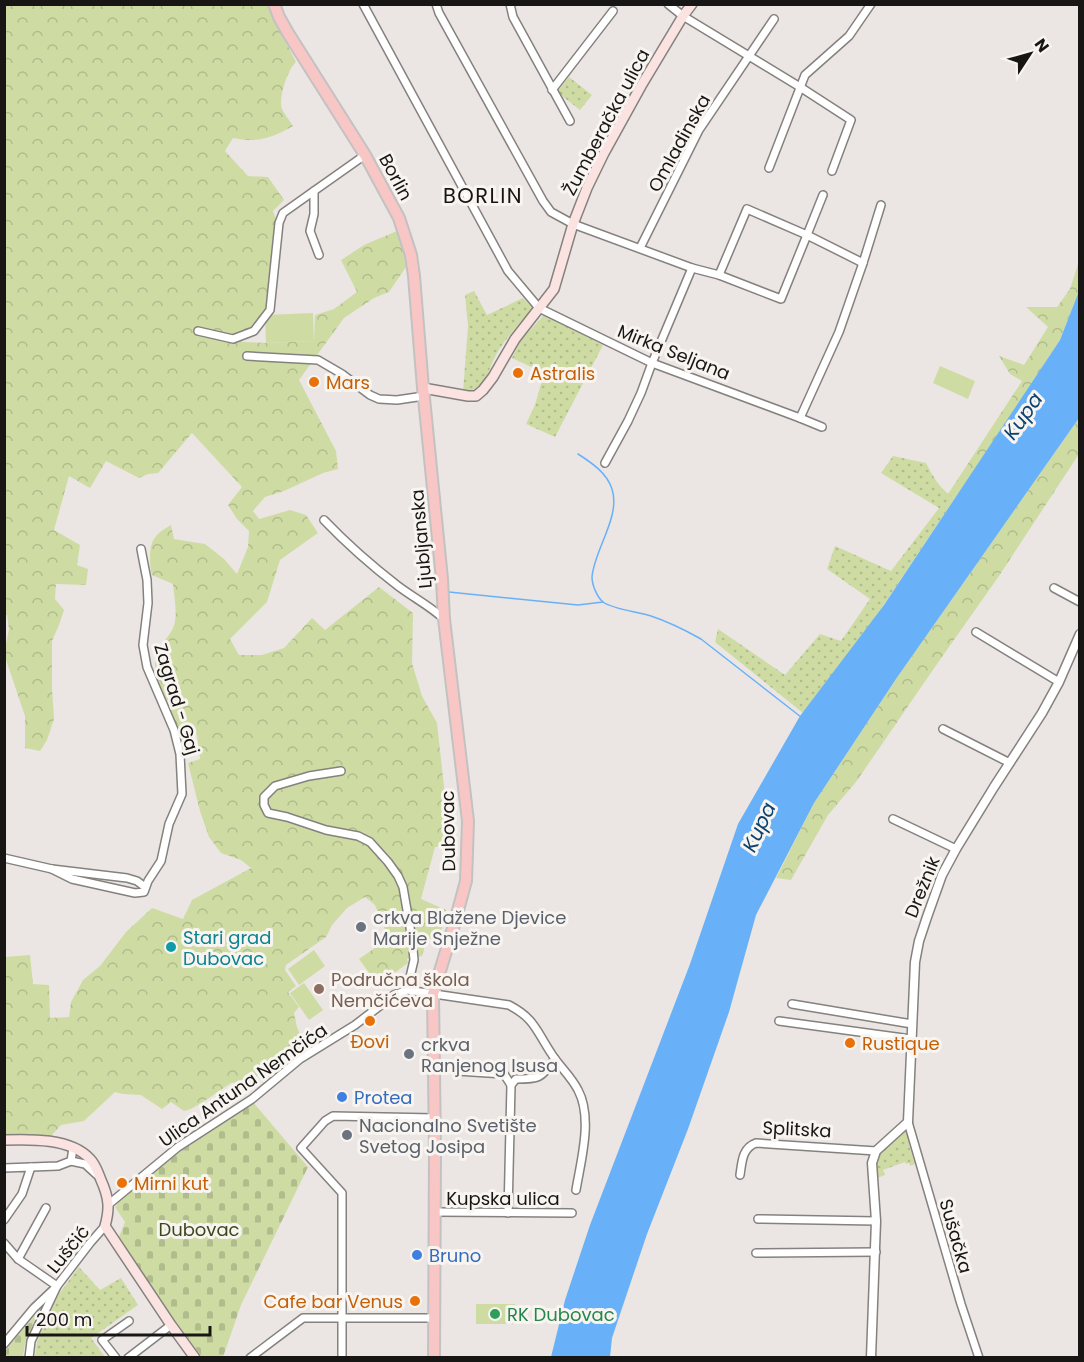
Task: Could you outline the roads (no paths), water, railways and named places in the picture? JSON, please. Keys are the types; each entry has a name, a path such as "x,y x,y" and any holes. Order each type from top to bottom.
{"main road":[{"name":"Borlin","path":"274,4 288,33 365,155 399,218 411,255 423,392"},
{"name":"Žumberačka ulica","path":"423,392 476,396 483,390 515,339 554,289 573,224 587,188 641,86 692,4"},
{"name":"Ljubljanska","path":"423,392 452,687"},
{"name":"Dubovac","path":"434,1358 433,994 454,925 466,872 467,804 452,687"},
{"path":"4,1140 53,1142 73,1148 91,1160 100,1177 109,1204 105,1226 171,1326 195,1358"}],"street":[{"path":"363,4 508,271 539,308"},
{"path":"436,4 444,24 543,201 551,212 573,224 781,299 823,195"},
{"path":"510,4 513,17 570,121"},
{"path":"668,4 683,16 851,120 832,171"},
{"path":"769,168 805,75 849,36 871,4"},
{"path":"552,90 613,11"},
{"name":"Omladinska","path":"640,248 699,130 774,19"},
{"path":"198,331 233,339 254,331 270,310 279,223 283,213 365,155"},
{"path":"314,191 314,214 310,231 319,255"},
{"path":"800,417 839,332 881,205"},
{"path":"719,275 747,209 863,262"},
{"path":"605,463 641,393 692,268"},
{"name":"Mirka Seljana","path":"539,308 652,363 822,427"},
{"path":"247,356 318,360 379,399 397,400 423,392"},
{"path":"324,520 350,546 400,587 433,608 444,619"},
{"name":"Zagrad - Gaj","path":"141,549 147,580 148,603 143,645 147,667 174,730 180,754 182,794 169,824 161,861 145,890"},
{"path":"1054,588 1080,602"},
{"path":"976,632 1059,682"},
{"name":"Drežnik","path":"908,1122 915,962 919,941 942,875 1042,713 1059,682 1080,634"},
{"path":"943,729 1010,763"},
{"path":"341,771 309,776 275,786 264,797 264,806 268,813 326,830 358,836 370,842 388,862 403,887 412,939 414,960 407,990 509,1005 524,1012 534,1024 555,1059 578,1089 585,1108 585,1140 576,1190"},
{"path":"892,819 956,849"},
{"path":"4,858 52,869 127,878 137,881 145,890 135,893 72,879 52,869"},
{"name":"Ulica Antuna Nemčića","path":"109,1204 178,1147 252,1099 300,1059 355,1025 394,995 407,990"},
{"path":"792,1004 912,1024"},
{"path":"779,1021 911,1039"},
{"path":"511,1085 516,1079 533,1079 542,1076 555,1059"},
{"path":"458,1071 504,1074 511,1085 508,1212"},
{"path":"342,1358 342,1192 301,1148 324,1120 333,1116 434,1118"},
{"path":"871,1358 876,1252 872,1163 876,1151 908,1122"},
{"name":"Sušačka","path":"908,1122 979,1358"},
{"name":"Splitska","path":"740,1176 743,1155 749,1145 756,1143 876,1151"},
{"path":"71,1161 73,1148"},
{"path":"4,1168 58,1166 71,1161 85,1164 100,1177"},
{"path":"4,1220 22,1194 32,1167"},
{"path":"18,1259 46,1208"},
{"name":"Kupska ulica","path":"435,1212 572,1213"},
{"path":"758,1219 876,1221"},
{"name":"Luščić","path":"28,1358 31,1341 57,1286 105,1226"},
{"path":"4,1244 18,1259 57,1286 33,1308 4,1344"},
{"path":"756,1253 876,1252"},
{"path":"250,1358 303,1318 435,1318"},
{"path":"116,1358 102,1340 129,1321"},
{"path":"128,1358 171,1326"}],"water":[{"name":"Kupa","path":"1079,291 1079,418 896,679 814,803 756,915 729,1012 688,1129 647,1234 612,1338 610,1357 551,1357 565,1300 590,1225 690,964 738,824 800,716 884,605 1060,340"}],"waterway":[{"path":"578,454 607,478 614,500 610,522 592,577 595,591 601,600 613,607 664,621 701,639 801,717"},
{"path":"449,592 578,605 603,602"}],"place":[{"name":"Astralis","path":"518,373"},
{"name":"Mars","path":"314,382"},
{"name":"crkva Blažene Djevice Marije Snježne","path":"361,927"},
{"name":"Stari grad Dubovac","path":"171,947"},
{"name":"Područna škola Nemčićeva","path":"319,989"},
{"name":"Đovi","path":"370,1021"},
{"name":"Rustique","path":"850,1043"},
{"name":"crkva Ranjenog Isusa","path":"409,1054"},
{"name":"Protea","path":"342,1097"},
{"name":"Nacionalno Svetište Svetog Josipa","path":"347,1135"},
{"name":"Mirni kut","path":"122,1183"},
{"name":"Bruno","path":"417,1255"},
{"name":"Cafe bar Venus","path":"415,1301"},
{"name":"RK Dubovac","path":"495,1314"}],"district":[{"name":"BORLIN","path":"483,195"}]}
